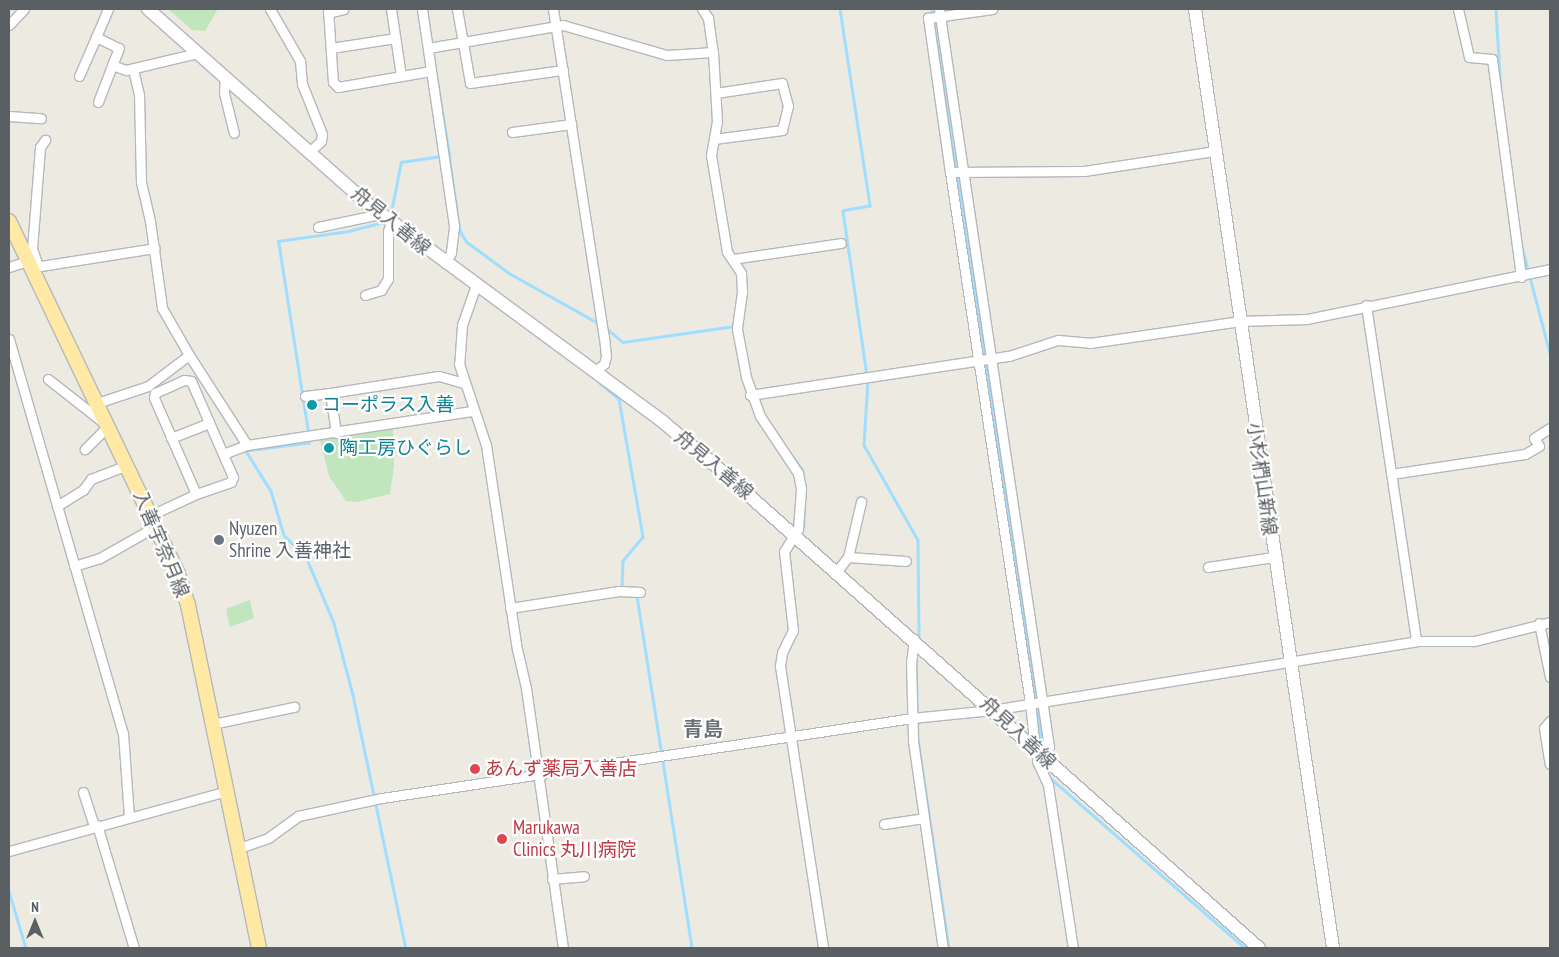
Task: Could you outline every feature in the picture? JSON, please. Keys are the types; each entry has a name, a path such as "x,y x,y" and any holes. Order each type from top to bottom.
{"main road":[{"name":"舟見入善線","path":"148,9 391,223 663,422 914,639 1045,759 1259,948"},
{"name":"小杉椚山新線","path":"1195,9 1288,661 1333,948"},
{"name":"入善宇奈月線","path":"9,220 153,520 188,605 260,948"}],"street":[{"path":"9,25 24,9"},
{"path":"79,76 108,9"},
{"path":"270,9 300,61 302,84 322,134 321,141 309,152"},
{"path":"344,9 328,11 333,82 338,87 431,71"},
{"path":"391,9 401,76"},
{"path":"422,9 454,227 450,254 445,263"},
{"path":"457,9 470,83 563,70"},
{"path":"553,9 606,356 604,364 595,371"},
{"path":"702,9 708,18 716,93 717,121 711,155 727,252 741,273 742,292 737,329 750,395 760,416 798,473 801,518 784,551 793,630 782,653 780,666 823,948"},
{"path":"992,9 927,13 950,172 1036,702 1049,747 1045,759 1036,761 1048,785 1073,948"},
{"path":"1458,9 1470,57 1492,59 1521,277"},
{"path":"940,13 992,358 1036,702 1032,747"},
{"path":"428,48 564,25 667,55 713,52"},
{"path":"96,37 119,48 98,102"},
{"path":"331,48 395,38"},
{"path":"112,65 126,70 198,53"},
{"path":"133,68 139,94 141,182 155,248 166,318 247,445"},
{"path":"225,77 224,94 234,133"},
{"path":"714,139 782,130 788,106 782,83 716,93"},
{"path":"9,116 40,118"},
{"path":"512,132 571,124"},
{"path":"32,265 40,147 45,140"},
{"path":"950,172 1084,171 1215,151"},
{"path":"318,228 380,214"},
{"path":"365,295 381,290 388,279 388,231 391,223"},
{"path":"732,259 841,243"},
{"path":"9,267 155,248"},
{"path":"750,395 1009,356 1046,342 1090,343 1240,321 1307,319 1366,305 1521,277 1550,269"},
{"path":"476,285 460,339 464,383 485,441 510,608 526,688 563,948"},
{"path":"1366,305 1416,641"},
{"path":"9,339 123,733 129,816"},
{"path":"97,403 148,386 189,355"},
{"path":"305,396 440,376 464,383"},
{"path":"48,379 108,426 85,449"},
{"path":"74,566 100,558 153,520 196,494 231,482 233,477 209,422 190,381 184,380 155,393 154,398 196,494"},
{"path":"330,393 336,433"},
{"path":"223,454 247,445 473,411"},
{"path":"172,438 209,422"},
{"path":"1391,474 1525,454 1539,446 1534,438 1550,428"},
{"path":"57,506 83,490 91,479 127,466"},
{"path":"836,571 848,557 861,502"},
{"path":"848,557 906,561"},
{"path":"1208,567 1273,557"},
{"path":"510,608 619,591 640,592"},
{"path":"239,848 268,838 298,816 382,798 912,718 992,710 1416,641 1474,640 1539,623 1550,622"},
{"path":"1539,623 1550,677"},
{"path":"914,639 911,662 912,718 924,818 944,948"},
{"path":"213,724 294,707"},
{"path":"1550,721 1544,728 1550,764"},
{"path":"9,851 129,816 227,791"},
{"path":"83,792 96,826 134,948"},
{"path":"884,824 924,818"},
{"path":"552,879 584,876"}],"green space":[{"path":"168,9 218,9 205,31 192,30"},
{"path":"393,429 394,466 390,494 357,502 346,501 329,476 320,440"},
{"path":"250,600 254,618 230,627 226,609"}],"waterway":[{"path":"840,9 870,206 843,211 867,375"},
{"path":"932,9 956,169"},
{"path":"1496,9 1501,94"},
{"path":"390,217 401,162 449,155 436,75"},
{"path":"1508,147 1513,186"},
{"path":"449,155 460,231 467,242 509,273 600,324"},
{"path":"957,174 985,356"},
{"path":"308,432 278,241 348,231 384,222"},
{"path":"1520,239 1550,353"},
{"path":"605,327 623,342 734,326"},
{"path":"608,330 609,341"},
{"path":"986,362 1036,700"},
{"path":"868,380 864,445 918,540 919,642"},
{"path":"600,383 619,399 643,537 623,561 622,596 626,596"},
{"path":"761,407 767,420"},
{"path":"308,438 309,443 246,451 271,491 284,535 307,559 334,623 353,695 406,948"},
{"path":"793,457 802,469 805,484 804,526 800,535"},
{"path":"637,596 692,948"},
{"path":"916,657 918,739 949,948"},
{"path":"1036,706 1043,749"},
{"path":"1048,776 1245,948"},
{"path":"9,891 26,948"}],"place":[{"name":"コーポラス入善","path":"312,405"},
{"name":"陶工房ひぐらし","path":"329,448"},
{"name":"Nyuzen Shrine 入善神社","path":"219,540"},
{"name":"あんず薬局入善店","path":"475,769"},
{"name":"Marukawa Clinics 丸川病院","path":"502,839"}],"district":[{"name":"青島","path":"703,729"}]}
